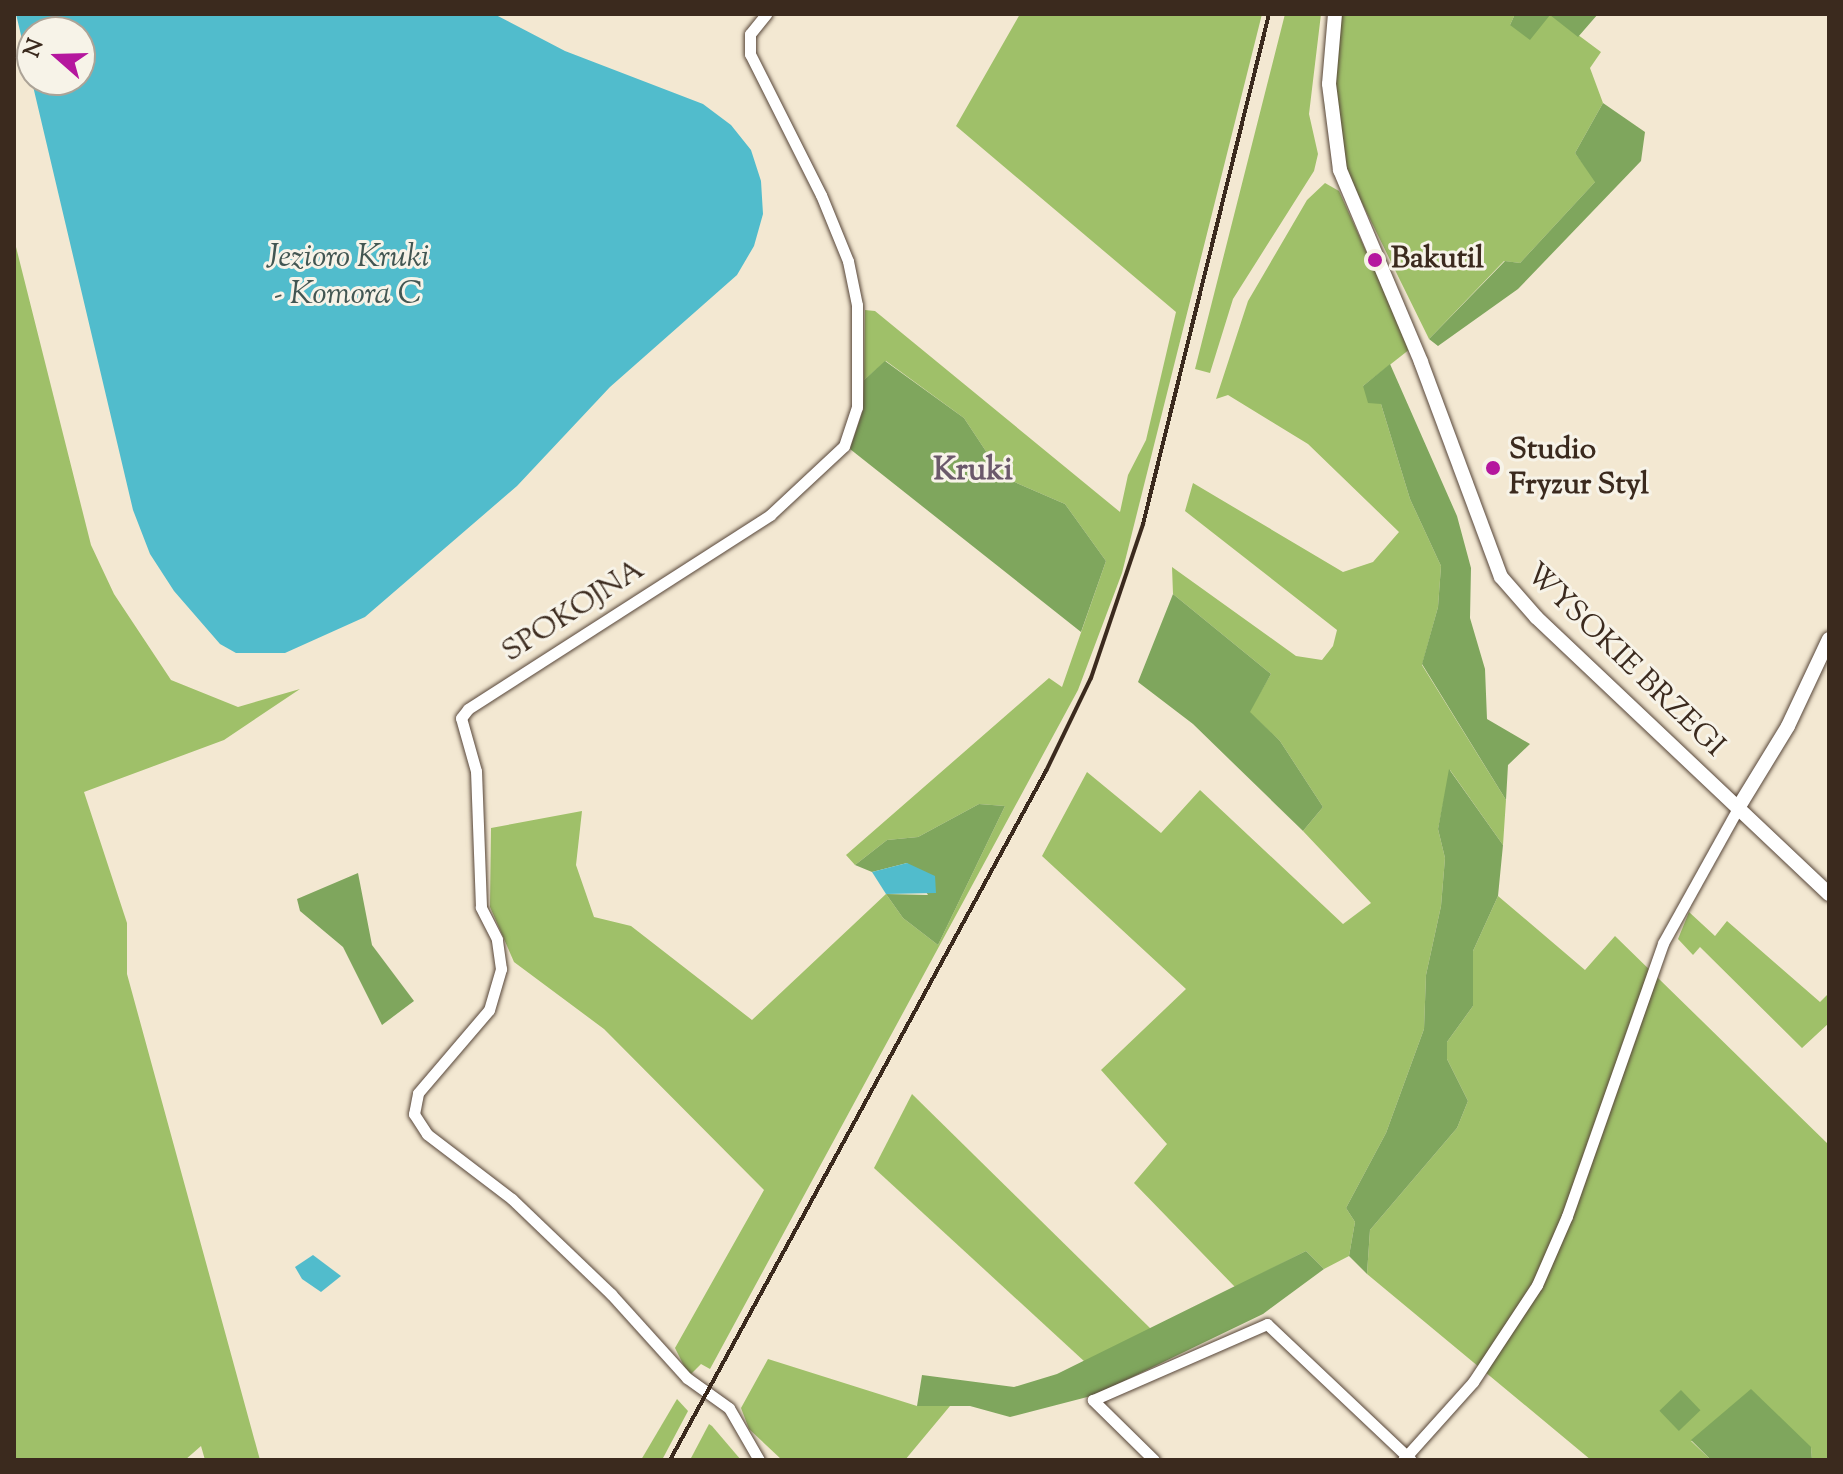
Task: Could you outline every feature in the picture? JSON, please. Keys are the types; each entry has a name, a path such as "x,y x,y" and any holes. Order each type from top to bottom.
{"street":[{"name":"SPOKOJNA","path":"759,1460 729,1408 687,1378 611,1294 512,1199 427,1134 414,1114 418,1093 489,1010 501,969 477,877 481,824 477,780 461,718 468,709 770,515 844,446 857,407 857,305 848,261 750,54 750,34 766,14"},
{"name":"WYSOKIE BRZEGI","path":"1335,14 1329,84 1340,170 1421,362 1491,558 1515,596 1829,894"},
{"path":"1154,1460 1093,1400 1267,1324 1407,1459 1489,1362 1554,1251 1663,943 1788,726 1829,639"}],"green space":[{"path":"1020,14 1262,14 1122,573 1078,690 710,1369 701,1364 689,1376 675,1348 764,1190 604,1029 514,962 490,907 491,828 582,811 576,865 594,917 631,926 752,1020 886,894 903,918 938,945 1005,806 979,804 918,837 887,840 855,865 846,855 1049,678 1062,687 1106,561 1065,504 1003,477 964,418 886,361 864,380 865,310 875,311 1120,512 1128,475 1146,440 1176,312 956,126"},
{"path":"1285,14 1321,14 1309,114 1318,154 1314,171 1233,299 1210,373 1195,369"},
{"path":"1332,14 1515,14 1510,25 1550,14 1601,52 1590,68 1603,103 1575,153 1596,181 1520,263 1504,261 1429,339 1331,140 1324,104"},
{"path":"1515,14 1598,14 1578,37 1550,15 1530,40 1510,25"},
{"path":"1603,103 1645,132 1641,161 1518,289 1438,346 1429,339 1505,261 1520,263 1595,182 1575,153"},
{"path":"1325,183 1339,191 1410,349 1363,386 1381,404 1410,499 1441,566 1438,607 1422,665 1506,800 1503,845 1450,770 1438,829 1445,858 1441,906 1426,975 1424,1029 1386,1133 1346,1208 1355,1222 1349,1256 1324,1269 1306,1251 1235,1287 1134,1183 1167,1144 1101,1070 1186,989 1042,856 1087,772 1161,833 1200,790 1343,924 1371,903 1303,831 1323,807 1280,741 1249,712 1271,674 1173,594 1172,567 1296,656 1322,660 1333,646 1337,630 1185,511 1193,483 1343,572 1373,562 1399,532 1308,444 1228,395 1216,399 1248,301 1307,200"},
{"path":"14,239 91,545 114,594 171,680 238,707 300,689 224,740 84,792 127,923 127,974 260,1460 205,1460 201,1446 185,1460 14,1460"},
{"path":"885,361 964,418 1003,477 1065,504 1106,561 1081,632 850,449 863,410 864,380"},
{"path":"1390,364 1457,516 1471,568 1470,618 1485,669 1487,719 1530,744 1508,765 1506,800 1422,664 1438,607 1441,566 1410,499 1381,404 1368,403 1363,386"},
{"path":"1173,594 1271,674 1250,712 1280,741 1323,807 1303,831 1193,724 1138,682"},
{"path":"1449,769 1503,845 1498,896 1473,951 1473,1006 1447,1042 1447,1059 1468,1101 1457,1128 1370,1230 1367,1274 1349,1256 1355,1222 1346,1208 1386,1133 1424,1029 1426,975 1441,906 1445,858 1438,829"},
{"path":"979,804 1005,806 938,945 903,918 886,894 928,895 907,863 872,872 855,865 887,840 918,837"},
{"path":"358,873 372,945 414,1001 382,1025 343,947 300,911 297,899"},
{"path":"1498,896 1585,970 1615,936 1829,1145 1829,1460 1812,1460 1811,1447 1691,1441 1711,1460 1591,1460 1367,1274 1370,1230 1457,1128 1468,1101 1447,1059 1447,1042 1473,1006 1473,951"},
{"path":"1689,912 1715,936 1727,921 1820,1002 1829,993 1829,1023 1802,1048 1700,947 1693,955 1678,939"},
{"path":"912,1094 1152,1330 1085,1362 874,1168"},
{"path":"1306,1251 1324,1269 1263,1314 1095,1395 1010,1417 970,1406 917,1406 922,1375 1014,1387 1057,1374"},
{"path":"768,1359 917,1406 950,1406 905,1460 782,1460 749,1429 741,1408"},
{"path":"1751,1389 1811,1447 1812,1460 1711,1460 1691,1440"},
{"path":"1681,1390 1700,1410 1679,1431 1659,1411"},
{"path":"677,1399 688,1411 662,1460 641,1460"},
{"path":"709,1424 712,1426 741,1460 690,1460"}],"water":[{"name":"Jezioro Kruki - Komora C","path":"16,14 494,14 565,51 703,104 731,125 751,150 761,181 763,214 754,246 737,275 610,387 517,486 365,617 285,653 236,653 220,644 174,591 150,554 133,510 35,96 96,96 96,16"},
{"path":"907,863 935,876 936,893 886,894 872,872"},
{"path":"313,1255 341,1276 321,1292 302,1279 295,1267"}],"railway":[{"path":"670,1460 1046,771 1091,678 1143,524 1269,14"}],"place":[{"name":"Bakutil","path":"1375,260"},
{"name":"Studio Fryzur Styl","path":"1493,468"}],"district":[{"name":"Kruki","path":"973,471"}]}
